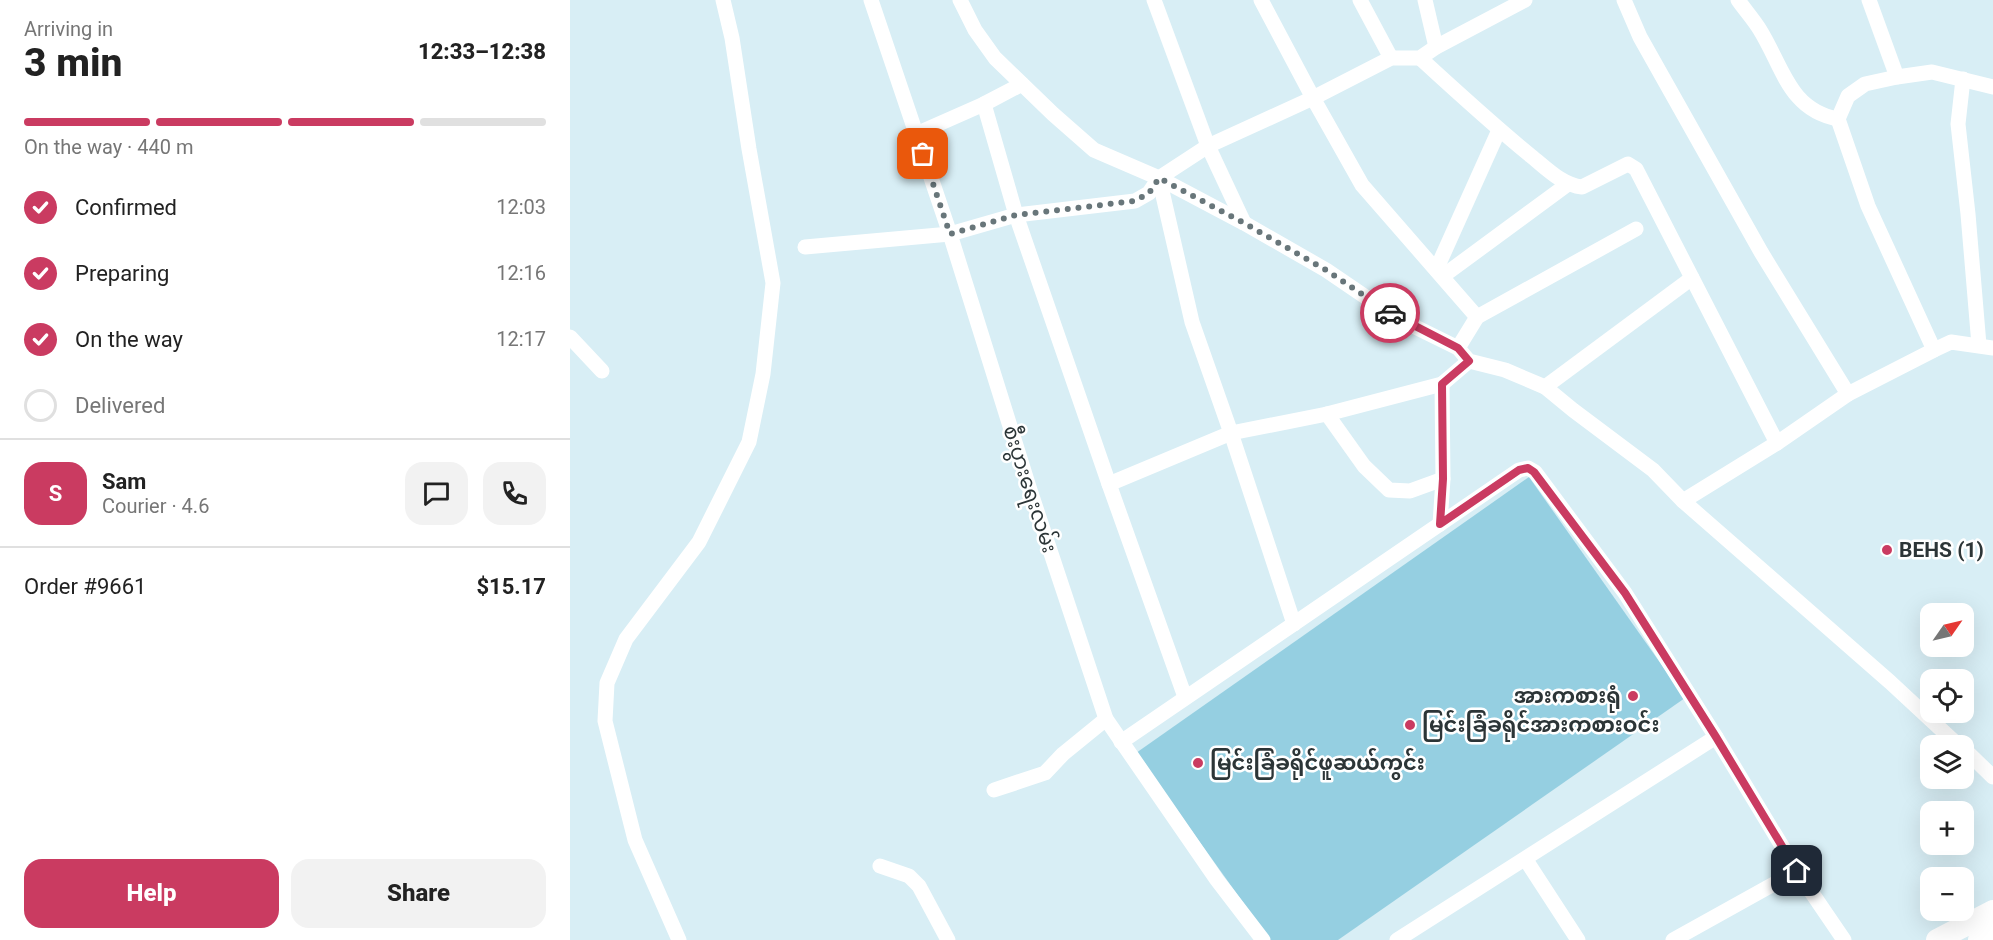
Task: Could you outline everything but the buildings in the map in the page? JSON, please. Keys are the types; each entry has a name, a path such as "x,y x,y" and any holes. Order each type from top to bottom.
{"highway":[{"path":"1936,940 1993,911"},
{"path":"1978,940 1993,936"}],"street":[{"path":"679,940 634,840 605,721 608,683 626,639 699,542 749,442 763,374 773,283 732,38 723,0"},
{"name":"စီးပွားရေးလမ်း","path":"872,0 950,234 1032,498 1106,719 1216,880 1263,940"},
{"path":"960,0 975,30 995,58 1094,150 1159,178 1244,223 1326,270 1395,317 1458,348 1469,361 1505,370 1545,387 1653,470 1683,501 1947,735"},
{"path":"1154,0 1208,146 1244,223"},
{"path":"1261,0 1362,185 1477,317"},
{"path":"1360,0 1391,58"},
{"path":"1425,0 1436,47"},
{"path":"805,247 950,234 1016,215 1135,201 1149,193 1159,178 1208,146 1313,98 1391,58 1420,58 1436,47 1525,0"},
{"path":"1624,0 1640,37 1755,241 1848,394"},
{"path":"1738,0 1761,31 1795,95 1811,110 1826,117 1838,119"},
{"path":"1869,0 1898,77"},
{"path":"1420,58 1499,130 1568,184 1582,187 1628,164 1636,169 1777,443"},
{"path":"1934,350 1868,206 1838,119 1848,96 1866,84 1898,77 1932,72 1993,87"},
{"path":"1683,501 1777,443 1848,394 1934,350 1951,342 1986,346 1958,124 1964,79"},
{"path":"916,134 984,104 1022,84"},
{"path":"984,104 1016,215 1185,697"},
{"path":"1440,272 1499,130"},
{"path":"1159,178 1192,322 1294,624"},
{"path":"1440,272 1568,184"},
{"path":"1458,348 1477,317 1636,229"},
{"path":"1545,387 1692,278"},
{"path":"572,345 602,371"},
{"path":"1109,484 1231,433 1327,414 1442,384 1469,361"},
{"path":"1440,524 1443,479 1442,384"},
{"path":"1327,414 1364,466 1389,490 1410,491 1443,479"},
{"path":"1121,742 1519,470 1528,468 1534,472 1625,593 1797,871 1844,940"},
{"path":"994,790 1046,773 1063,754 1106,719"},
{"path":"1396,940 1526,860 1716,737"},
{"path":"1974,759 1993,777"},
{"path":"1526,860 1578,940"},
{"path":"880,866 909,876 918,886 948,940"},
{"path":"1673,940 1797,871"}],"shaded area":[{"name":"မြင်းခြံခရိုင်အားကစားဝင်း","path":"1529,477 1685,698 1338,940 1270,940 1136,753"}],"way so far":[{"path":"923,154 950,234 1016,215 1135,201 1149,193 1159,178 1326,270 1390,313"}],"place":[{"name":"BEHS (1)","path":"1887,550"},
{"name":"အားကစားရုံ","path":"1633,696"},
{"name":"မြင်းခြံခရိုင်အားကစားဝင်း","path":"1410,725"},
{"name":"မြင်းခြံခရိုင်ဖူဆယ်ကွင်း","path":"1198,763"}],"route":[{"path":"1390,313 1458,348 1469,361 1442,384 1443,479 1440,524 1519,470 1528,468 1534,472 1625,593 1797,871"}]}
